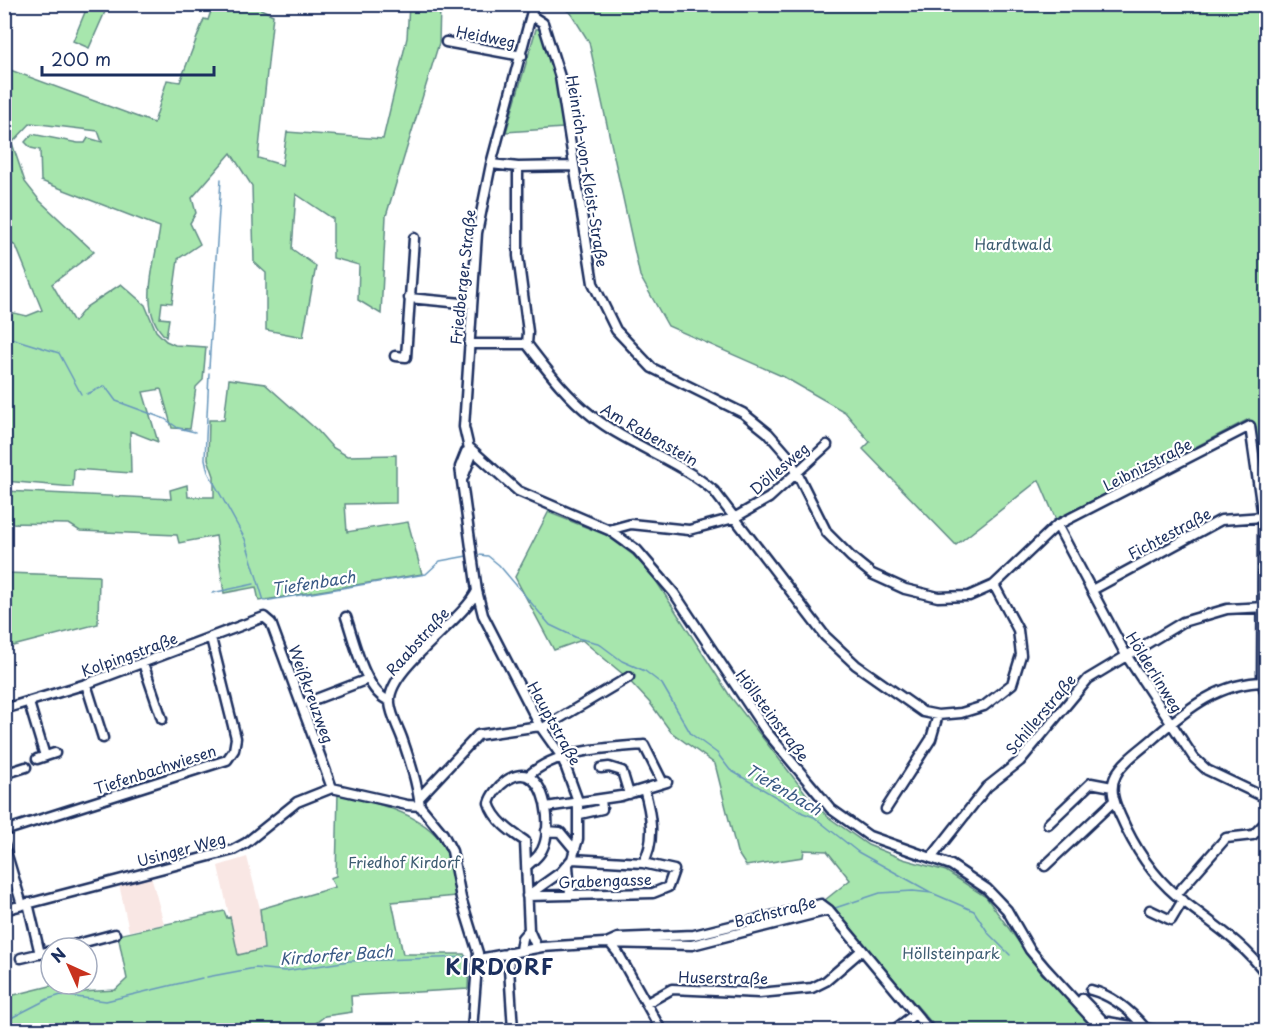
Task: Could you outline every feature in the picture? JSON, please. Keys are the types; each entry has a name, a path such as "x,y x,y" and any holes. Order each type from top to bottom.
{"street":[{"name":"Friedberger Straße","path":"477,591 462,480 471,449 466,442 464,427 477,234 491,164 522,57 534,4"},
{"name":"Heinrich-von-Kleist-Straße","path":"532,16 543,23 560,77 593,283 616,330 652,368 743,413 768,433 797,470 827,532 851,557 872,574 905,589 938,597 969,596 994,585 1057,525"},
{"name":"Heidweg","path":"446,42 522,57"},
{"path":"491,164 519,167 573,166"},
{"path":"469,344 527,344 518,256 519,167"},
{"path":"395,356 406,357 414,237"},
{"path":"409,297 472,304"},
{"name":"Am Rabenstein","path":"527,344 554,381 592,417 696,476 714,491 825,636 856,665 923,712 938,715 961,713 984,706 1012,684 1021,655 1018,630 994,585"},
{"name":"Leibnizstraße","path":"1057,525 1250,426 1263,517"},
{"name":"Döllesweg","path":"609,530 631,524 689,530 734,518 770,498 797,470 827,445"},
{"name":"Höllsteinstraße","path":"471,449 518,491 609,530 637,550 656,569 766,731 831,809 869,836 951,865 993,894 1007,910 1030,950 1107,1030"},
{"path":"1263,517 1266,695"},
{"name":"Fichtestraße","path":"1092,590 1221,520 1263,517"},
{"name":"Hölderlinweg","path":"1057,525 1126,655 1194,758 1207,771 1266,798"},
{"name":"Raabstraße","path":"390,701 393,688 399,679 428,644 472,601 477,591"},
{"name":"Hauptstraße","path":"477,591 483,615 541,727 562,757 578,801 580,814 572,858 570,895"},
{"name":"Schillerstraße","path":"930,858 987,787 1020,761 1074,693 1088,679 1183,622 1227,609 1264,607"},
{"path":"463,610 473,608 483,615"},
{"name":"Kolpingstraße","path":"4,709 86,684 211,638 260,617"},
{"name":"Weißkreuzweg","path":"260,617 266,618 271,623 303,704 332,788"},
{"path":"346,617 368,679 381,699 390,701 415,775 419,802 443,834 456,861 461,898 479,959 474,979 472,1030"},
{"name":"Tiefenbachwiesen","path":"4,831 226,760 234,750 236,738 211,638"},
{"path":"143,663 162,719"},
{"path":"332,788 407,806 419,802 478,735 541,727 629,677"},
{"path":"303,704 368,679"},
{"path":"1264,681 1218,690 1170,723 1121,768 1112,787 1114,801 1127,832 1143,858 1179,897 1231,935 1266,974"},
{"path":"86,684 103,738"},
{"path":"29,703 41,758 55,753"},
{"path":"886,809 932,740 938,715"},
{"path":"537,948 529,930 525,841 500,819 489,803 497,789 507,780 528,776 538,766 562,757 644,745 665,782 629,794 546,807"},
{"path":"601,768 609,766 622,771 629,794"},
{"path":"4,774 26,767"},
{"path":"527,866 542,852 549,817 540,789 528,776"},
{"path":"1048,825 1091,783 1112,787"},
{"name":"Usinger Weg","path":"4,910 232,850 246,843 290,806 332,788"},
{"path":"527,896 572,858 643,863 651,849 649,806 644,789"},
{"path":"580,814 602,809 601,799"},
{"path":"1045,866 1114,801"},
{"path":"1150,910 1171,920 1179,897 1226,838 1253,835 1266,822"},
{"path":"546,831 560,832 572,858"},
{"path":"4,845 39,951"},
{"name":"Grabengasse","path":"527,896 653,893 668,887 674,870 643,863"},
{"name":"Bachstraße","path":"479,959 520,950 609,942 618,945 692,945 829,910 861,950"},
{"path":"520,950 522,938 529,930"},
{"path":"99,938 115,934"},
{"path":"609,942 661,1030"},
{"path":"861,950 929,1030"},
{"name":"Huserstraße","path":"647,1003 672,988 759,993 812,988 826,981 861,950"},
{"path":"508,953 513,1030"},
{"path":"21,958 39,954"},
{"name":"Höllsteinstraße","path":"1062,985 1105,1020 1116,1026 1146,1030"},
{"path":"1091,990 1108,996 1121,1005 1146,1030"},
{"name":"Höllsteinstraße","path":"1082,1006 1102,1030"},
{"path":"894,1030 915,1014"},
{"name":"Höllsteinstraße","path":"1105,1020 1112,1030"},
{"path":"1131,1030 1146,1030"}],"shaded area":[{"path":"247,857 260,909 264,949 238,955 218,866"},
{"path":"151,876 164,924 129,931 119,884"}],"green space":[{"path":"88,5 108,5 89,48 73,41"},
{"path":"213,5 253,5 273,15 258,158 282,165 287,132 383,139 407,38 409,5 440,5 439,43 386,216 381,314 358,300 359,265 333,258 333,219 296,194 292,249 316,266 303,337 266,330 266,273 254,262 252,186 231,153 192,198 196,213 190,223 200,244 178,259 172,303 162,302 160,318 169,319 166,337 157,326 150,300 152,270 160,227 41,181 40,150 31,148 25,142 32,134 78,143 85,143 88,138 102,142 98,131 31,123 12,143 25,182 40,201 94,252 52,284 74,322 86,307 121,284 145,305 156,331 166,341 175,345 206,347 203,380 196,387 190,429 172,428 161,389 143,392 158,442 130,431 131,473 74,469 73,487 5,481 5,311 27,316 42,310 16,246 5,240 5,156 11,155 9,143 5,143 5,68 154,123 167,80 180,82 204,19 208,20"},
{"name":"Hardtwald","path":"558,5 1266,5 1266,516 1263,514 1249,419 1056,520 1039,480 956,545 863,449 870,442 845,412 784,377 668,326 640,276 589,42 571,13"},
{"path":"536,29 540,29 558,78 563,128 506,132"},
{"path":"229,379 265,384 318,431 332,447 347,456 396,455 396,503 345,504 347,532 408,522 422,574 259,601 256,587 224,593 216,536 179,543 177,535 80,531 69,524 5,523 5,491 171,499 170,490 187,485 188,497 214,497 214,476 208,459 209,420 224,420"},
{"name":"Höllsteinpark","path":"551,507 550,513 606,535 633,555 651,573 730,696 811,800 828,817 868,845 903,859 946,871 986,897 1042,974 1070,997 1098,1030 938,1030 825,900 850,880 827,851 804,850 803,857 746,866 737,852 715,764 671,732 650,703 624,675 582,640 554,650 515,577"},
{"path":"5,573 99,576 98,624 5,648"},
{"name":"Friedhof Kirdorf","path":"338,792 404,814 419,821 432,831 443,844 451,859 456,896 392,902 403,954 464,954 469,962 468,989 351,996 352,1012 325,1016 307,1030 5,1030 4,989 6,997 39,989 39,996 99,996 99,991 115,990 127,979 118,935 224,911 227,918 230,917 238,955 264,949 260,909 335,887 330,878 336,876"}],"waterway":[{"path":"209,368 221,179"},
{"path":"4,336 59,353 81,394"},
{"name":"Tiefenbach","path":"209,373 205,459 208,472 245,539 264,601 426,574 440,561 467,556"},
{"name":"Tiefenbach","path":"87,394 105,386 116,401 165,419 178,428 195,432"},
{"name":"Tiefenbach","path":"479,555 488,556 499,565 550,625 577,638 598,643 622,661 645,671 662,684 691,734 717,753 730,770 803,813 814,817 858,852 932,893"},
{"path":"212,593 254,584"},
{"name":"Tiefenbach","path":"835,908 880,893 913,891 932,893 974,911 989,934 1010,955"},
{"name":"Kirdorfer Bach","path":"207,977 255,968 285,971 349,961 468,957"},
{"name":"Kirdorfer Bach","path":"11,1018 61,995 106,1001 202,978"},
{"name":"Kirdorfer Bach","path":"1089,1022 1092,1030"}],"district":[{"name":"KIRDORF","path":"500,966"}]}
